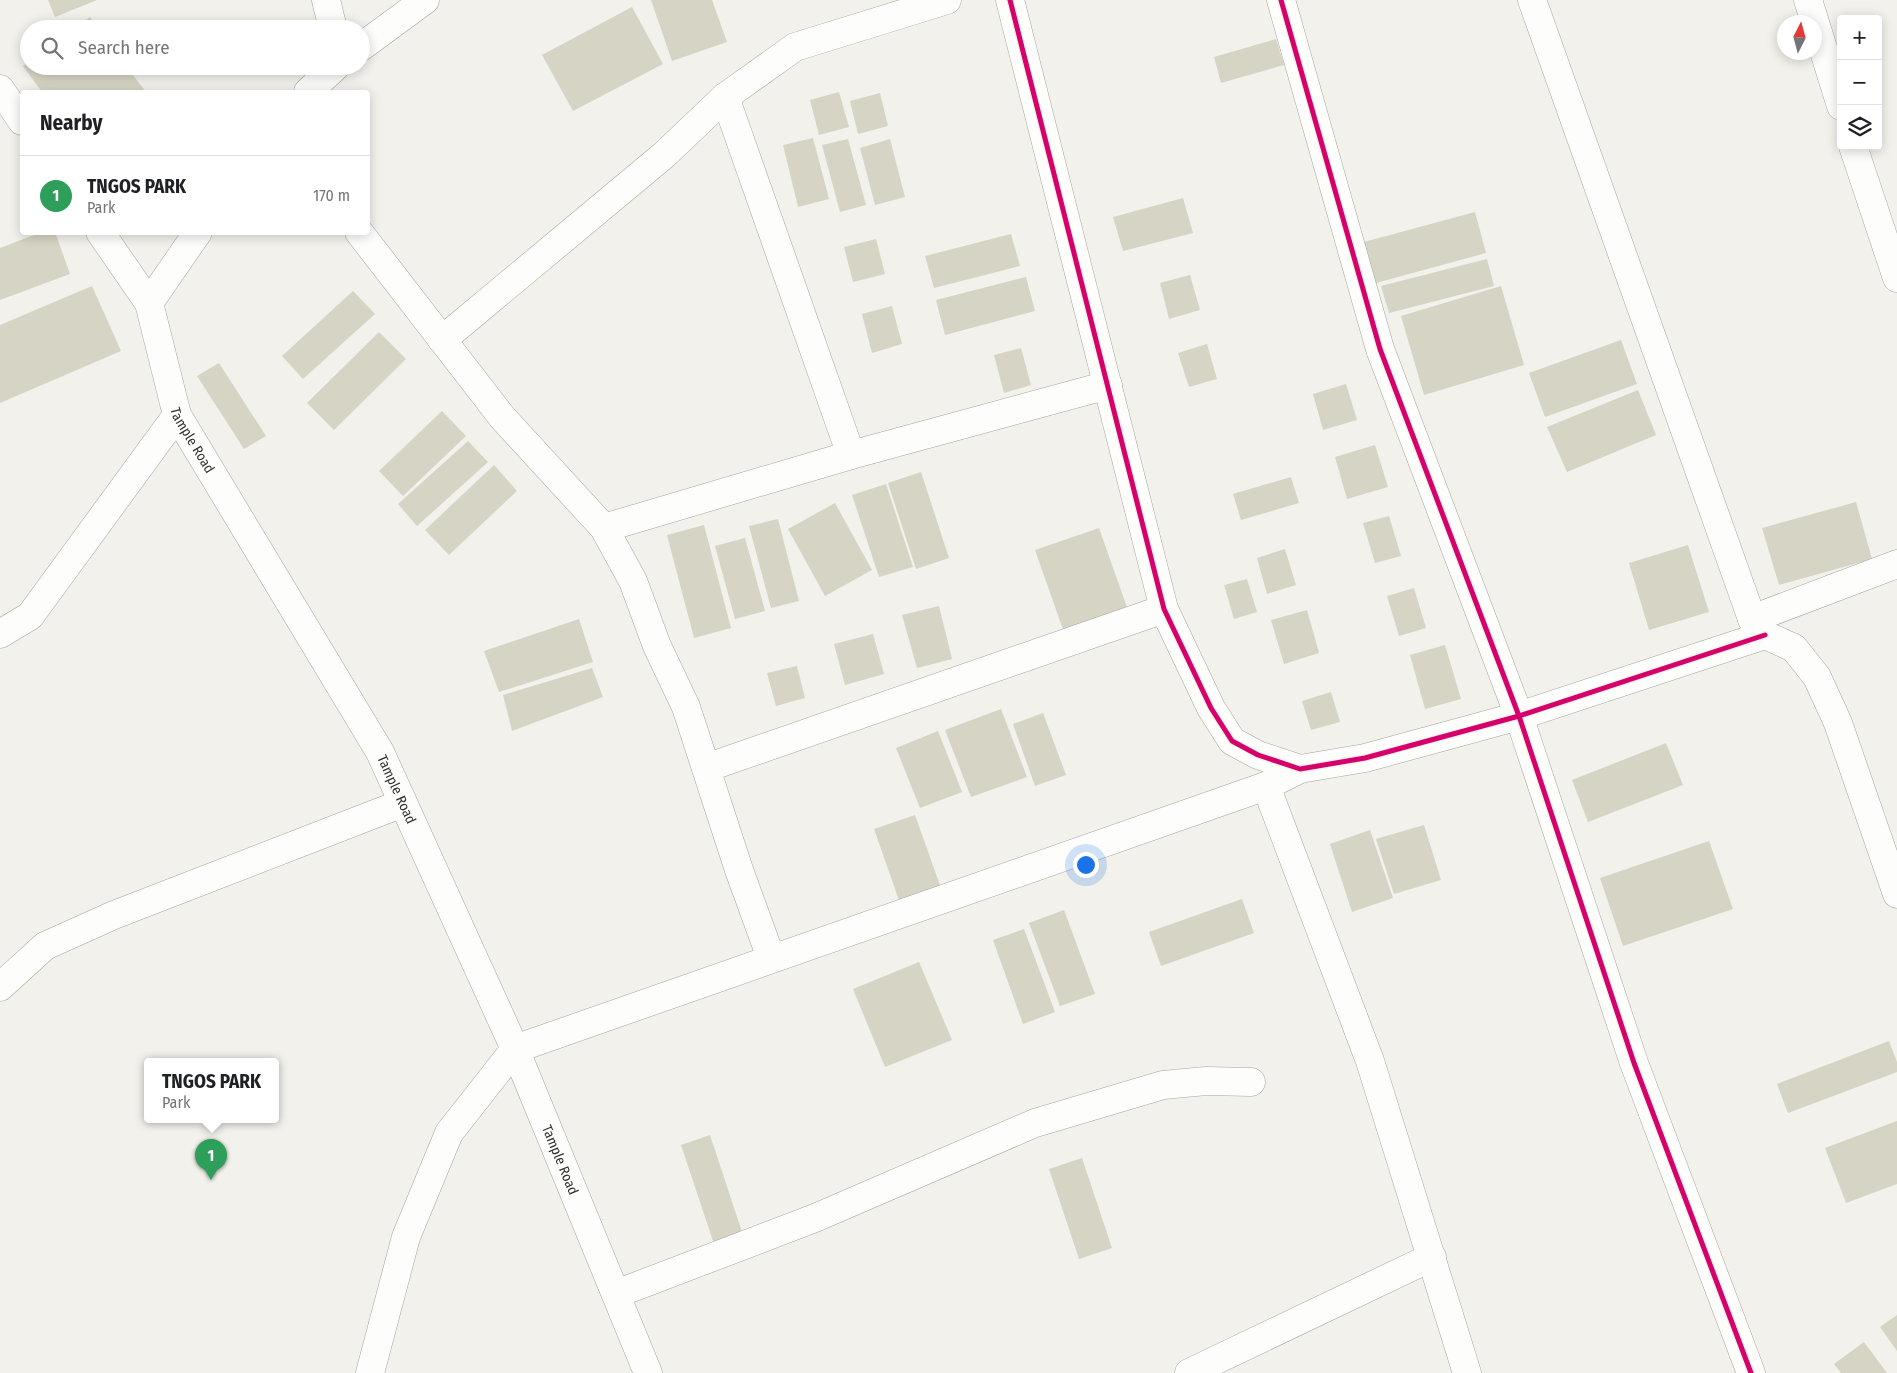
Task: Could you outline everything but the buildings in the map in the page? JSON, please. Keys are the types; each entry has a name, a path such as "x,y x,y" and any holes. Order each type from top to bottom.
{"street":[{"path":"326,0 331,20"},
{"path":"370,40 426,0"},
{"path":"442,340 664,155 725,97 795,47 947,0"},
{"path":"1010,0 1164,609 1211,708 1232,741 1258,755 1300,769"},
{"path":"1281,0 1380,349 1519,716 1634,1063 1751,1373"},
{"path":"1532,0 1759,627 1794,648 1816,677 1838,723 1897,894"},
{"path":"1808,0 1841,105"},
{"path":"310,90 326,75"},
{"path":"0,89 20,118"},
{"path":"725,97 851,455"},
{"path":"1854,150 1897,278"},
{"name":"Tample Road","path":"102,235 149,303 177,415 380,752 515,1049 648,1373"},
{"path":"149,303 196,235"},
{"path":"362,235 502,417 604,528 633,581 657,646 686,707 771,958"},
{"path":"604,528 851,455 1108,385"},
{"path":"0,634 30,616 177,415"},
{"path":"370,1373 406,1237 449,1134 515,1049 1266,786 1300,769 1365,758 1519,716 1759,627 1897,564"},
{"path":"706,768 1164,609"},
{"path":"1266,786 1370,1061 1467,1373"},
{"path":"0,987 45,946 114,915 403,803"},
{"path":"616,1294 815,1218 1035,1123 1164,1085 1206,1081 1251,1082"},
{"path":"1189,1373 1432,1257"}],"cycle path":[{"path":"1010,0 1164,609 1211,708 1232,741 1258,755 1300,769 1365,758 1519,716 1765,635"},
{"path":"1281,0 1380,349 1519,716 1634,1063 1751,1373"}],"place":[{"name":"TNGOS PARK","path":"211,1180"}]}
